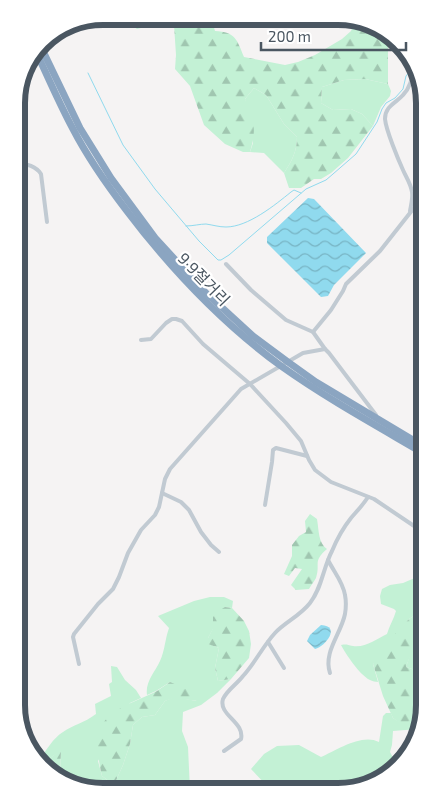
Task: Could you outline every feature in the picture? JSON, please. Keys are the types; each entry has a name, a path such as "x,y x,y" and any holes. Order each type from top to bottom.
{"highway":[{"name":"9·9절거리","path":"44,52 80,128 111,178 156,239 205,292 284,364 338,394 416,442"},
{"name":"9·9절거리","path":"39,58 73,130 103,180 151,243 199,294 248,340 329,397 416,449"}],"street":[{"path":"410,213 412,191 385,121 388,108 403,96 412,78"},
{"path":"25,164 39,171 41,174 47,222"},
{"path":"313,332 331,310 346,284 380,251 416,205"},
{"path":"226,264 251,290 286,320 313,332 381,421"},
{"path":"141,340 151,338 172,319 182,321 203,344 250,384 286,423 301,442 315,470 331,482 374,499 416,527"},
{"path":"79,664 73,638 74,634 98,604 113,589 128,553 142,530 160,507 165,479 170,469 241,390 303,353 325,349"},
{"path":"265,505 273,450 276,448 307,456"},
{"path":"162,493 181,502 189,510 201,532 219,552"},
{"path":"224,751 241,739 242,732 225,710 224,699 284,624 305,610 310,603 316,594 328,560 342,531 368,497"},
{"path":"328,560 342,584 346,597 345,613 330,653 328,667 330,673"},
{"path":"268,642 284,668"}],"green space":[{"path":"131,25 152,25 149,26 137,29"},
{"path":"174,25 213,25 215,31 227,33 235,38 244,57 285,65 315,55 342,39 353,27 372,33 388,43 388,84 365,79 344,80 322,87 321,103 333,110 351,109 362,114 373,126 348,158 331,173 321,179 314,179 301,188 289,188 284,173 294,156 297,137 284,124 266,95 254,88 245,99 251,113 254,131 250,152 243,152 225,144 204,125 190,86 175,69"},
{"path":"365,79 388,84 391,91 390,96 381,107 373,126 362,114 351,109 333,110 321,103 322,87 344,80"},
{"path":"254,88 266,95 284,124 297,137 294,156 284,173 264,153 250,152 253,143 245,99"},
{"path":"310,514 317,519 320,540 327,549 318,560 316,578 309,589 296,590 291,585 302,569 295,568 289,576 284,574 292,556 292,545 299,536 306,532 305,521"},
{"path":"416,577 416,585 413,587 416,590 416,615 409,619 373,664 378,682 370,680 358,670 341,645 362,646 387,634 396,611 381,604 380,596 382,589 390,585 403,583"},
{"path":"210,597 224,597 233,601 232,608 225,607 208,638 209,644 219,648 215,668 218,681 231,679 201,705 183,712 182,731 188,747 190,783 115,783 130,744 133,725 142,717 155,715 165,701 174,697 197,701 170,682 147,695 147,686 162,657 169,628 158,616 194,601"},
{"path":"225,607 232,608 244,621 249,631 251,644 249,658 231,679 218,681 215,668 219,648 208,644 208,638 213,628 213,617"},
{"path":"416,615 416,648 406,667 416,670 416,710 414,720 401,724 393,718 383,696 373,664 378,652 409,619"},
{"path":"416,647 416,670 406,667 410,655"},
{"path":"111,666 117,667 125,680 136,690 141,698 130,703 98,761 102,776 111,783 83,780 60,770 61,751 48,760 43,755 59,735 96,714 95,704 111,696 109,684 112,682"},
{"path":"170,682 195,693 198,701 174,698 165,701 155,715 142,717 133,725 130,744 123,765 115,783 111,783 102,776 101,771 97,743 101,726 106,719 119,709 157,691"},
{"path":"386,713 391,713 393,718 401,723 414,720 412,729 393,731 390,752 394,759 381,770 363,779 338,783 264,783 251,769 264,754 277,746 299,745 321,757 357,741 372,740 379,742 383,716"},
{"path":"61,750 60,770 48,760"}],"water":[{"path":"308,198 314,199 366,253 334,285 328,296 321,297 267,243 267,237"},
{"path":"321,625 327,626 330,629 330,636 315,649 307,641 310,635"}],"waterway":[{"path":"88,73 123,145 155,189 199,241 218,260 221,260 306,189 326,180 356,154 377,122 386,103 395,98 403,89 406,76 409,72"},
{"path":"186,226 206,224 223,227 234,226 261,214 294,190 301,193"}]}
